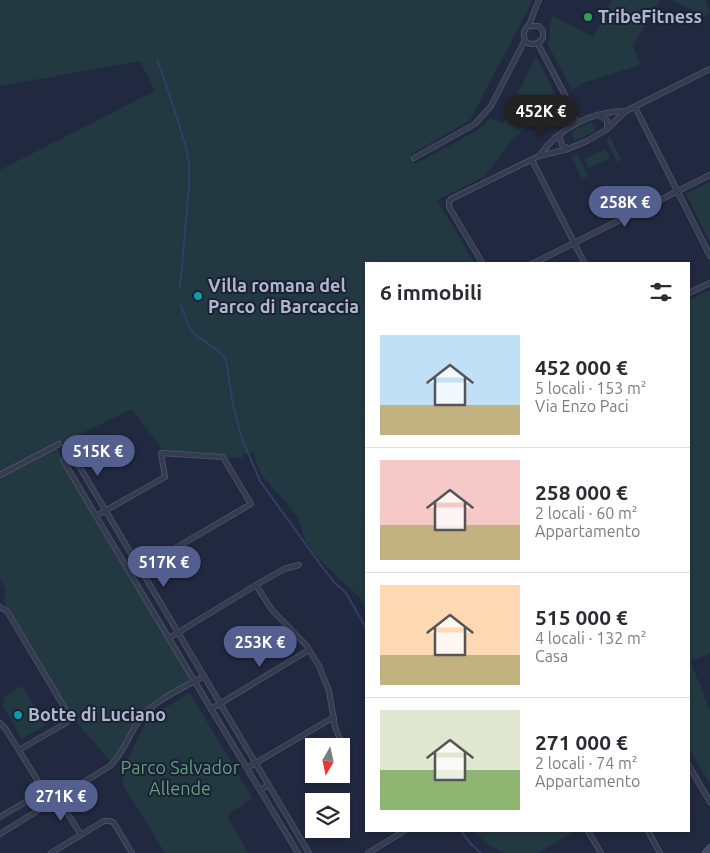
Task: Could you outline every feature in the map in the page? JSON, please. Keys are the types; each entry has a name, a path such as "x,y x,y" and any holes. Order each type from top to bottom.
{"main road":[{"path":"706,853 710,848"}],"street":[{"path":"414,158 475,124 491,106 525,40 524,32 529,26 539,0"},
{"path":"529,26 536,25 542,28 543,38 538,44"},
{"path":"525,40 530,44 538,44"},
{"path":"538,44 577,122"},
{"path":"482,262 449,207 449,202 539,156 568,149 587,141 606,130 626,111 710,69"},
{"path":"635,107 710,256"},
{"path":"539,156 548,144 577,122 615,111 626,111"},
{"path":"598,115 607,120 606,130"},
{"path":"559,135 562,145 568,149"},
{"path":"532,160 584,262"},
{"path":"536,262 710,175"},
{"path":"690,293 710,283"},
{"path":"0,475 59,444"},
{"path":"96,516 165,477 160,446"},
{"path":"131,574 251,504 223,457 162,453"},
{"path":"72,454 310,853"},
{"path":"63,460 194,682 298,853"},
{"path":"169,638 286,568 300,565"},
{"path":"256,585 272,610 310,650 327,685 339,738"},
{"path":"0,607 7,611 70,717 66,723 19,750"},
{"path":"211,709 310,650"},
{"path":"0,834 95,776 112,763 123,750 139,720 152,706 204,676"},
{"path":"247,768 334,717"},
{"path":"0,723 51,802"},
{"path":"0,732 6,730"},
{"path":"690,768 710,802"},
{"path":"260,790 269,785"},
{"path":"0,816 44,791"},
{"path":"58,798 81,835"},
{"path":"51,853 104,821 114,823 132,853"},
{"path":"368,853 402,832"},
{"path":"589,832 601,853"},
{"path":"649,832 660,853"}],"green space":[{"path":"0,0 533,0 470,120 410,155 415,164 478,130 490,118 503,124 536,56 560,104 531,122 510,142 485,176 437,200 474,262 365,262 365,610 360,598 318,558 305,540 299,520 261,474 254,453 242,454 243,458 161,453 160,446 132,409 55,446 194,682 149,709 112,763 72,717 4,602 6,589 0,578 0,170 155,91 140,61 0,86"},
{"path":"612,0 661,0 633,45 640,65 583,83 572,90 547,43 553,16 593,37"},
{"path":"672,0 706,0 710,13 704,16"},
{"path":"591,122 596,131 575,141 571,132"},
{"path":"610,136 621,160 617,162 606,140"},
{"path":"605,149 610,158 589,168 584,159"},
{"path":"577,154 588,176 582,179 571,156"},
{"path":"710,182 710,242 686,194"},
{"path":"710,290 710,653 691,662 710,711 710,784 690,751 690,300"},
{"path":"22,686 46,725 22,739 2,704 5,702 3,698"},
{"name":"Parco Salvador Allende","path":"190,693 252,798 232,812 228,818 248,853 165,853 122,783 124,779 119,772 130,756 148,718"},
{"path":"475,832 572,832 538,853 503,853 485,842"}],"waterway":[{"path":"157,59 186,147 189,164 189,187 180,288"},
{"path":"181,306 189,326 195,334 219,352 226,360 233,405 241,436 260,481 320,564 334,582 346,593 365,626"},
{"path":"462,832 481,853"}],"place":[{"name":"TribeFitness","path":"588,17"},
{"name":"Villa romana del Parco di Barcaccia","path":"198,296"},
{"name":"Botte di Luciano","path":"18,715"}]}
